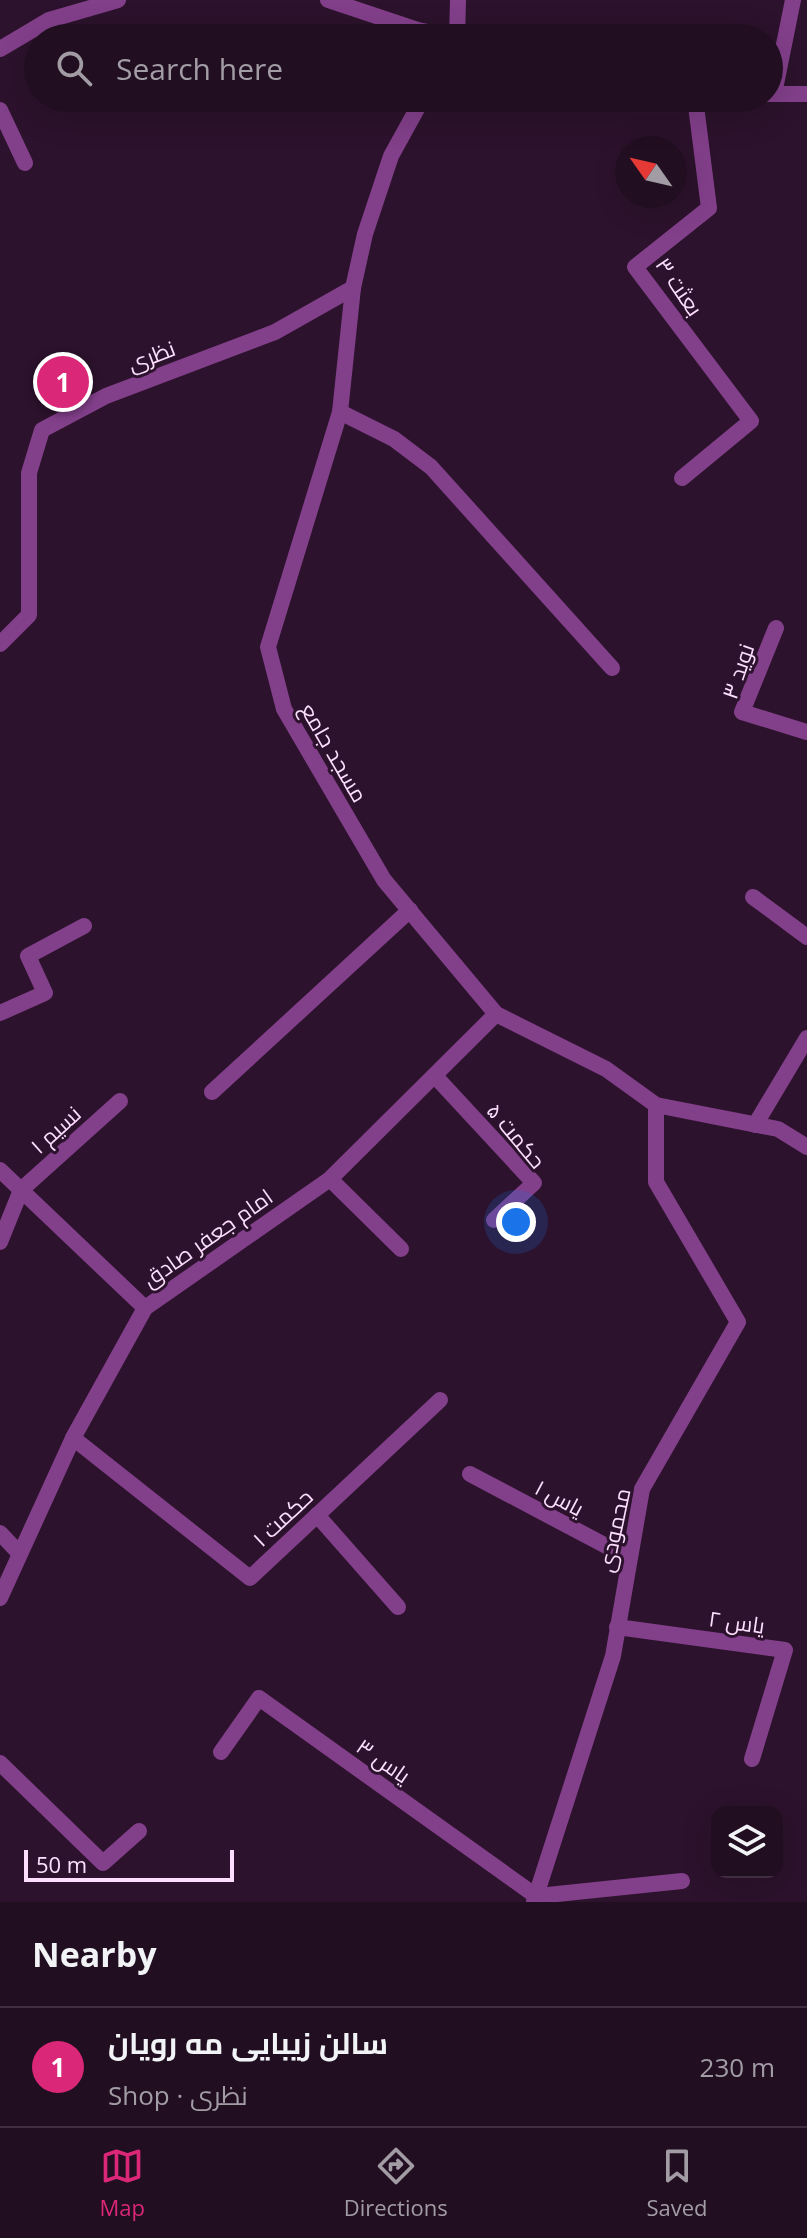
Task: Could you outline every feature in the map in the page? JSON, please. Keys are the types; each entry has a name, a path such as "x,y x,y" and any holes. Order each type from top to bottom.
{"street":[{"path":"42,24 118,0"},
{"path":"328,0 400,24"},
{"path":"457,24 458,0"},
{"path":"783,45 793,0"},
{"path":"0,49 24,35"},
{"path":"783,94 807,94"},
{"path":"0,110 25,163"},
{"name":"مسجد جامع","path":"415,112 391,156 365,234 353,288 340,412 268,647 284,709 384,880 496,1014 606,1069 656,1105 778,1129 807,1147"},
{"name":"بعثت ۳","path":"682,478 751,421 635,267 709,208 697,112"},
{"name":"نظری","path":"0,644 29,615 29,473 42,430 106,396 275,332 353,288"},
{"path":"340,412 394,439 431,467 612,668"},
{"name":"نوید ۳","path":"776,628 742,712 807,732"},
{"path":"753,897 807,937"},
{"path":"212,1092 410,910"},
{"path":"0,1013 45,993 28,956 84,926"},
{"name":"امام جعفر صادق","path":"0,1598 73,1438 145,1308 330,1179 496,1014"},
{"path":"755,1125 807,1038"},
{"name":"حکمت ۵","path":"435,1076 534,1183 494,1220"},
{"name":"نسیم ۱","path":"21,1190 120,1101"},
{"name":"محمودی","path":"539,1900 613,1656 642,1489 738,1322 656,1182 656,1105"},
{"path":"0,1170 145,1308"},
{"path":"330,1179 401,1249"},
{"path":"0,1242 21,1190"},
{"name":"حکمت ۱","path":"73,1438 250,1578 440,1400"},
{"name":"یاس ۱","path":"470,1474 629,1558"},
{"path":"317,1515 398,1607"},
{"path":"0,1533 19,1553"},
{"name":"یاس ۲","path":"617,1627 785,1650 752,1759"},
{"name":"یاس ۳","path":"221,1752 259,1698 539,1900"},
{"path":"1,1765 103,1863 139,1831"},
{"path":"539,1900 682,1881"}],"place":[{"name":"سالن زیبایی مه رویان","path":"63,382"}]}
